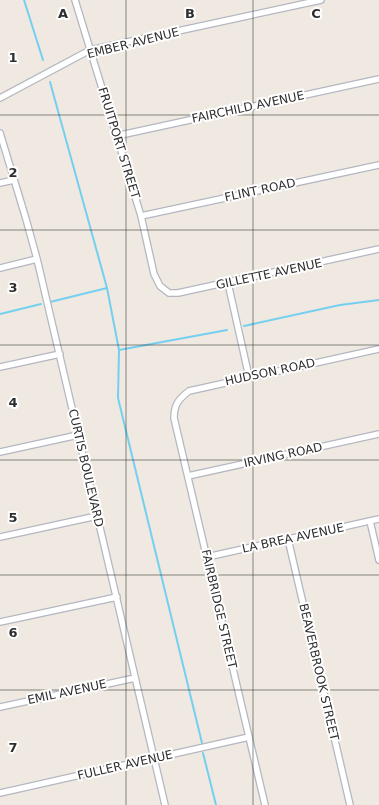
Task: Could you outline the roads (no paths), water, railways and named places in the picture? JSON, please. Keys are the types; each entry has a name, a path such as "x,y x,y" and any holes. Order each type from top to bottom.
{"street":[{"name":"FRUITPORT STREET","path":"75,0 141,216 154,274 160,286"},
{"name":"EMBER AVENUE","path":"0,98 90,50 321,0"},
{"name":"FAIRCHILD AVENUE","path":"116,136 379,79"},
{"name":"CURTIS BOULEVARD","path":"0,133 37,260 165,805"},
{"name":"FLINT ROAD","path":"141,216 379,165"},
{"path":"0,183 14,180"},
{"name":"GILLETTE AVENUE","path":"160,286 169,293 178,293 379,249"},
{"path":"0,268 37,260"},
{"path":"228,283 249,377"},
{"name":"HUDSON ROAD","path":"174,412 178,400 189,390 379,349"},
{"path":"0,367 60,354"},
{"name":"FAIRBRIDGE STREET","path":"174,412 174,418 265,805"},
{"path":"0,452 78,434"},
{"name":"IRVING ROAD","path":"188,476 379,434"},
{"path":"0,537 97,516"},
{"name":"LA BREA AVENUE","path":"207,557 379,519"},
{"path":"370,521 379,560"},
{"name":"BEAVERBROOK STREET","path":"288,539 350,805"},
{"path":"0,622 116,597"},
{"name":"EMIL AVENUE","path":"0,707 135,678"},
{"name":"FULLER AVENUE","path":"0,793 249,737"}],"waterway":[{"path":"24,0 43,60"},
{"path":"50,82 107,288 119,350 118,398 202,743"},
{"path":"50,302 107,288"},
{"path":"244,326 340,305 379,300"},
{"path":"0,314 41,304"},
{"path":"119,350 227,330"},
{"path":"203,753 216,805"}]}
